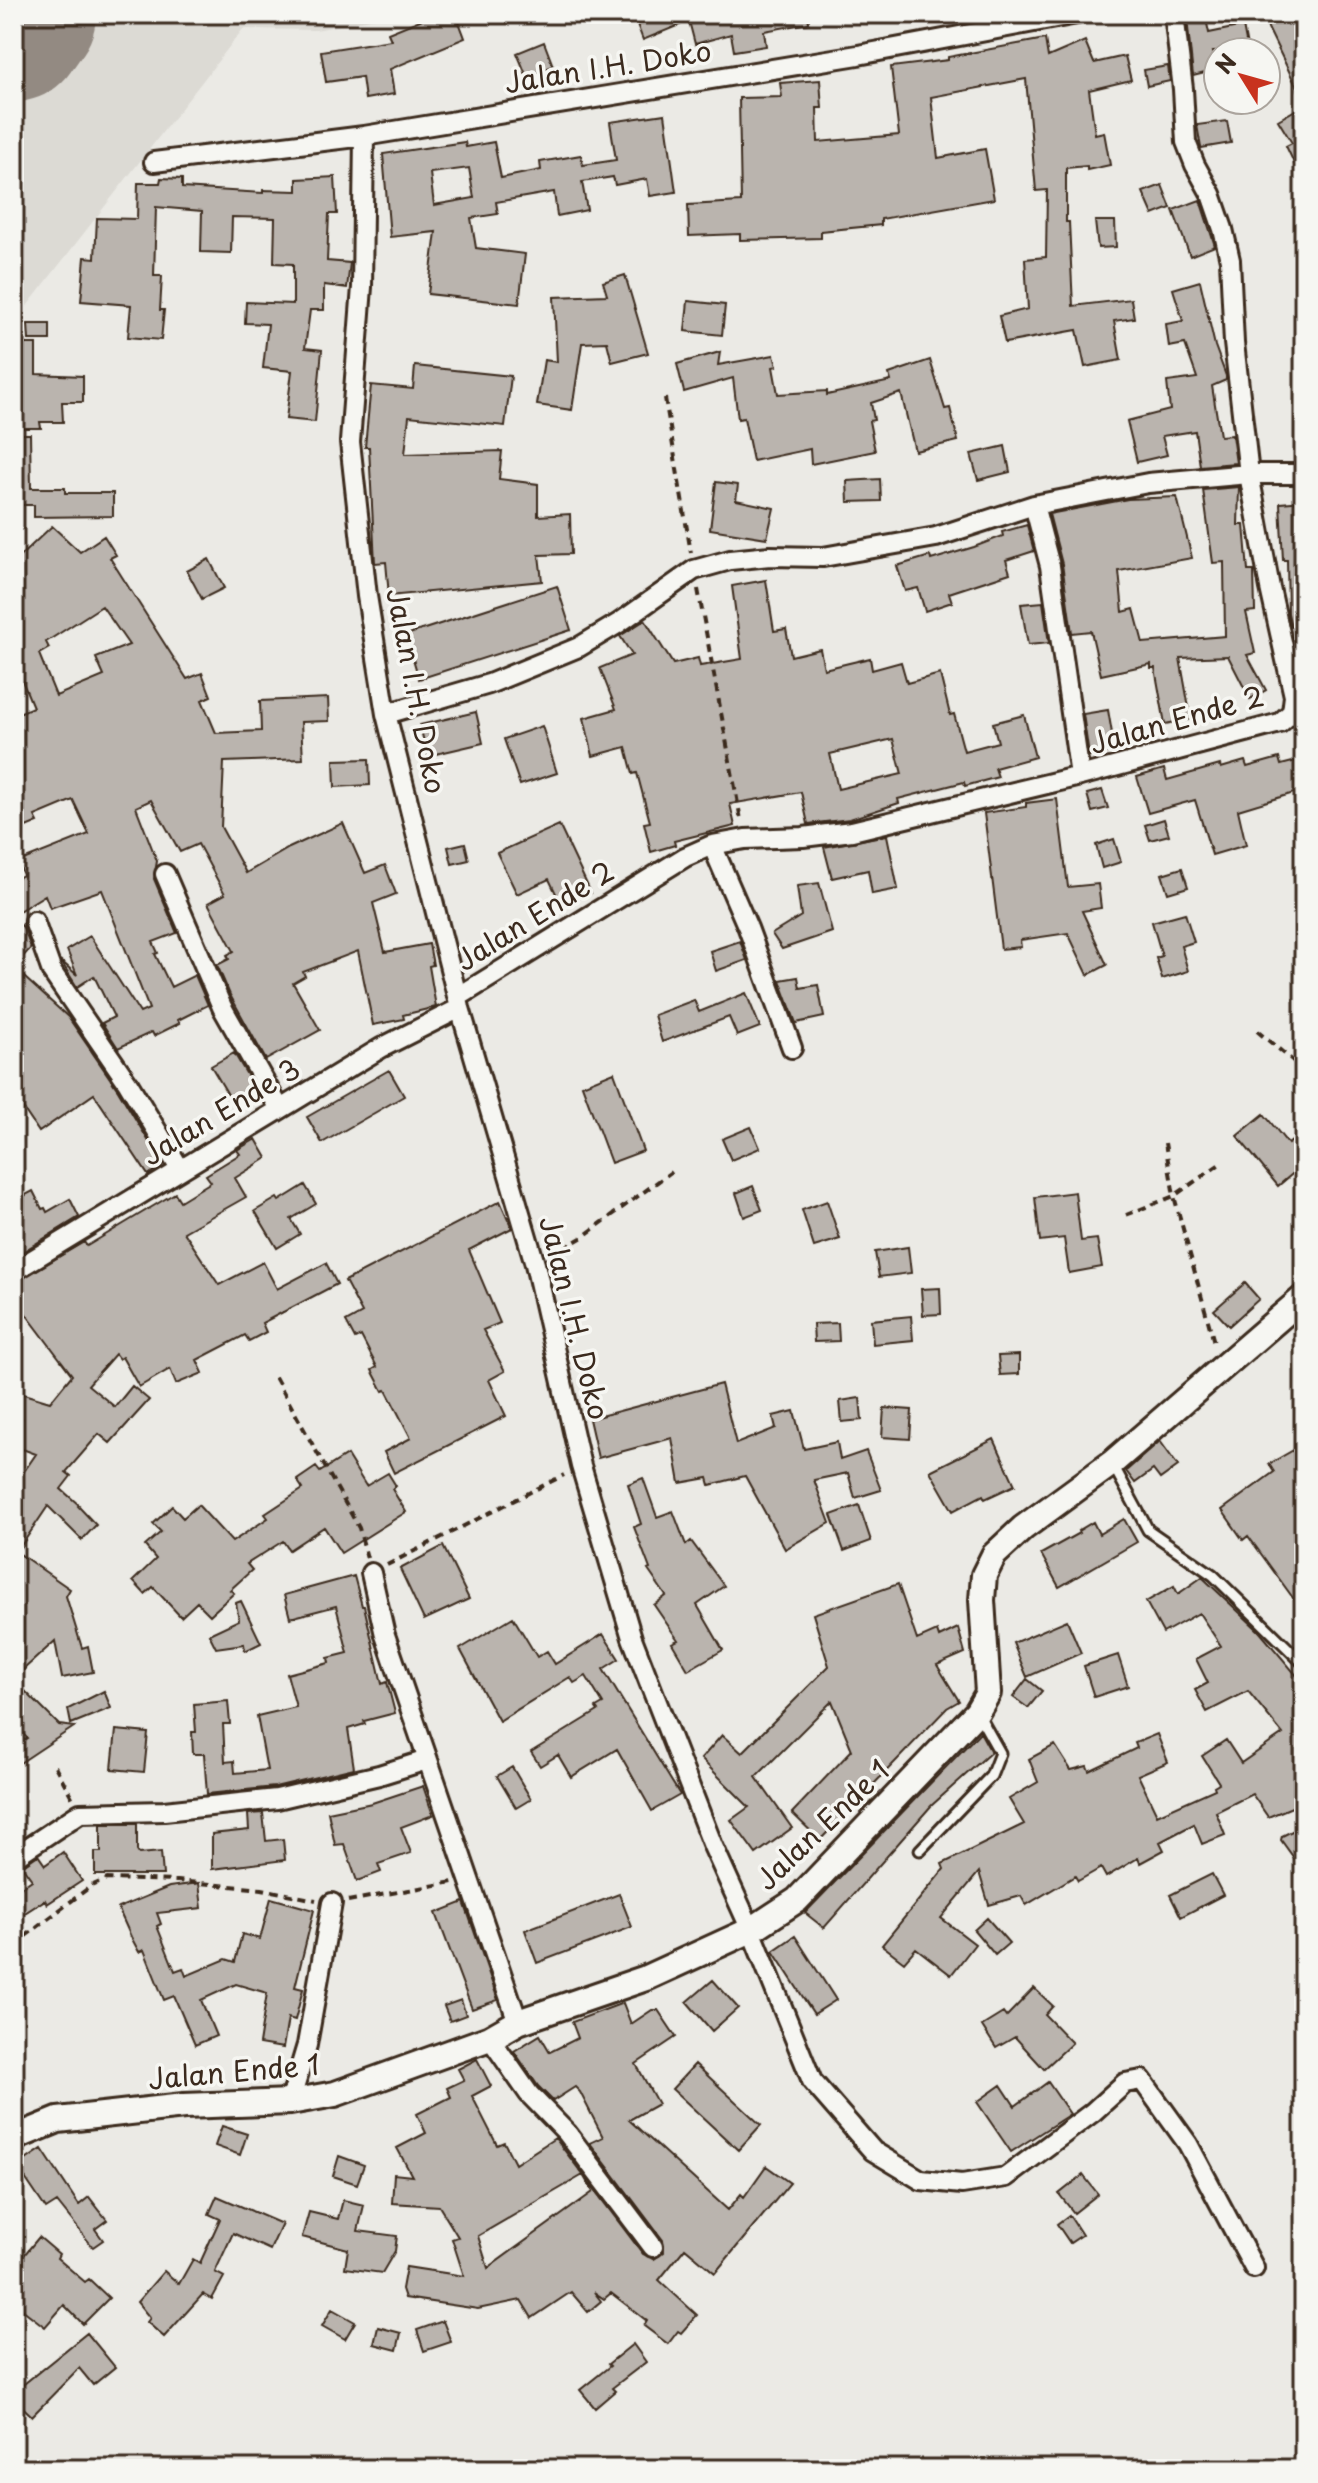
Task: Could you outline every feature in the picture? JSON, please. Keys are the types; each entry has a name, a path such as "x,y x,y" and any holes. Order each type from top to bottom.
{"street":[{"name":"Jalan I.H. Doko","path":"1077,14 858,55 364,136 362,287 350,442 367,596 386,714 459,1002 535,1264 581,1466 632,1638 713,1846 751,1930 812,2081 873,2151 921,2180 962,2184 1006,2177 1093,2112 1125,2083 1142,2080 1188,2144 1254,2268"},
{"name":"Jalan Ende 2","path":"459,1002 685,857 712,845 745,839 852,831 1080,776 1280,723 1292,712 1294,696 1249,474 1234,343 1230,260 1211,194 1186,142 1174,14"},
{"path":"154,162 364,136"},
{"path":"386,714 489,684 579,647 694,570 730,560 770,556 823,557 936,537 1034,505 1148,483 1249,474 1304,474"},
{"path":"1034,505 1050,566 1080,776"},
{"path":"712,845 748,928 792,1048"},
{"path":"165,874 222,1007 280,1109"},
{"path":"34,921 52,972 128,1083 180,1169"},
{"name":"Jalan Ende 3","path":"14,1271 459,1002"},
{"name":"Jalan Ende 1","path":"14,2138 58,2120 184,2106 290,2102 335,2094 490,2038 518,2022 646,1978 751,1930 797,1900 977,1712 988,1693 982,1600 984,1575 994,1555 1023,1528 1112,1463 1304,1297"},
{"path":"371,1573 385,1635 518,2022"},
{"path":"14,1857 80,1813 164,1811 277,1799 379,1775 427,1760"},
{"path":"290,2102 307,2045 332,1903"},
{"path":"490,2038 529,2094 567,2133 653,2247"}],"lane":[{"path":"1112,1463 1148,1530 1213,1575 1304,1664"},
{"path":"920,1850 991,1776 998,1762 1000,1753 977,1712"}],"path":[{"path":"665,398 745,839"},
{"path":"1257,1031 1304,1070"},
{"path":"1165,1143 1174,1196 1210,1331 1223,1365"},
{"path":"1126,1215 1174,1196 1220,1164"},
{"path":"535,1264 581,1238 671,1172"},
{"path":"275,1377 359,1528 371,1573 581,1466"},
{"path":"55,1766 80,1813"},
{"path":"14,1945 91,1886 107,1879 178,1881 262,1889 332,1903 468,1881"}],"shaded area":[{"path":"14,14 395,14 316,30 243,29 14,320"}],"building":[{"path":"423,14 456,14 465,38 390,69 394,94 365,99 362,77 326,82 321,51 391,40 388,33 425,18"},
{"path":"646,14 808,14 809,23 764,31 766,46 734,51 731,34 695,44 689,21 643,40 635,19"},
{"path":"1205,14 1209,33 1243,26 1245,36 1202,36 1202,74 1193,76 1187,18"},
{"path":"1292,14 1304,14 1304,102 1282,57 1282,36 1272,36 1267,26"},
{"path":"1045,39 1048,57 1085,41 1094,63 1125,56 1131,80 1089,90 1095,134 1104,132 1110,165 1087,170 1087,166 1066,168 1066,222 1069,222 1073,306 1131,299 1134,318 1114,321 1121,360 1085,367 1077,330 1005,343 999,316 1028,309 1025,259 1046,257 1047,190 1036,191 1026,79 931,97 938,158 985,149 994,199 881,219 881,225 821,231 821,238 740,240 740,234 689,236 688,205 741,202 739,98 782,97 780,83 820,80 822,108 817,108 818,142 899,135 891,67 948,60 948,57"},
{"path":"544,42 553,66 527,77 517,53"},
{"path":"1168,66 1170,81 1147,86 1144,70"},
{"path":"1304,105 1304,184 1286,146 1292,143 1278,120"},
{"path":"665,114 676,192 650,196 647,179 615,185 613,177 582,182 587,210 557,216 554,192 496,202 498,214 471,218 476,248 525,254 519,304 428,294 436,232 390,237 383,154 465,142 466,147 494,142 501,178 541,170 540,162 581,155 583,165 616,160 610,122","holes":["469,168 474,198 434,205 430,173"]},
{"path":"1227,121 1231,143 1201,148 1197,125"},
{"path":"335,177 337,214 329,214 327,261 350,263 347,288 324,285 324,310 310,310 305,348 322,350 315,422 286,419 292,371 263,368 268,324 245,323 246,302 293,304 293,264 274,263 275,218 232,217 231,253 201,252 202,211 156,207 154,276 162,276 160,310 164,310 161,340 128,337 131,305 81,301 85,257 95,258 97,218 137,219 138,183 160,183 161,178 182,179 182,188 263,193 263,190 297,191 297,179"},
{"path":"1162,185 1171,208 1153,215 1143,192"},
{"path":"1200,200 1215,246 1190,256 1173,210"},
{"path":"1095,221 1115,221 1116,247 1098,248"},
{"path":"625,275 648,353 612,362 607,342 582,343 572,410 537,405 544,360 557,362 554,297 607,295 603,282"},
{"path":"1200,281 1215,346 1226,376 1226,380 1212,386 1220,436 1232,435 1236,463 1200,466 1195,431 1162,436 1167,455 1137,462 1127,421 1170,410 1167,382 1197,378 1185,344 1169,347 1166,324 1183,321 1173,289"},
{"path":"688,301 725,305 722,335 685,331"},
{"path":"28,324 50,324 50,340 29,340"},
{"path":"14,344 36,344 36,374 83,376 83,402 62,402 63,422 40,422 41,428 17,428"},
{"path":"720,352 718,365 774,355 778,394 827,391 827,395 891,381 889,374 930,360 945,409 950,408 958,441 915,451 901,393 871,403 874,420 869,421 875,451 811,464 810,449 753,461 744,418 738,419 733,378 684,392 677,364"},
{"path":"415,366 511,376 505,426 409,416 405,454 502,451 499,479 538,484 538,516 570,514 571,554 539,555 542,581 389,596 386,562 375,563 369,447 365,447 371,385 413,389"},
{"path":"14,434 30,434 31,488 65,488 65,493 113,493 113,516 34,517 34,505 14,505"},
{"path":"1005,446 1010,472 978,480 971,454"},
{"path":"880,479 881,501 848,502 847,481"},
{"path":"716,482 738,485 736,500 774,508 767,538 710,529"},
{"path":"1239,487 1238,525 1244,525 1248,571 1254,571 1255,611 1246,612 1255,653 1247,655 1266,690 1250,699 1228,656 1180,658 1191,719 1165,724 1155,668 1151,668 1151,664 1101,675 1091,631 1072,633 1062,564 1049,514 1128,499 1177,497 1192,558 1119,571 1123,612 1134,609 1143,643 1225,636 1224,562 1213,563 1203,490"},
{"path":"1304,501 1304,626 1291,627 1280,503"},
{"path":"1027,525 1034,551 1006,560 1010,573 949,593 952,602 925,611 918,588 905,591 897,566 974,547 1003,536 1002,532"},
{"path":"52,526 80,552 104,536 116,555 110,558 187,679 202,673 211,696 202,700 216,733 261,731 260,701 328,698 329,721 301,722 303,759 224,762 221,827 246,873 289,848 343,823 365,873 385,865 396,894 373,903 385,952 429,944 433,965 429,966 436,1007 403,1015 404,1019 373,1025 358,951 303,972 305,976 293,983 320,1030 266,1060 217,965 229,959 227,955 234,951 208,903 225,894 198,844 180,852 151,800 136,807 157,861 154,879 177,933 153,942 158,953 155,954 171,987 195,975 208,1005 154,1036 152,1032 118,1048 102,1023 114,1017 94,976 77,987 60,960 77,975 67,950 90,936 140,1013 149,1009 102,890 50,908 45,895 14,914 14,880 23,875 18,862 89,834 73,800 35,816 38,822 14,832 14,715 33,707 14,661 14,562","holes":["102,606 129,645 96,658 104,676 56,696 39,654 49,648 46,642"]},
{"path":"209,559 224,588 202,599 187,571"},
{"path":"766,580 774,631 786,629 791,656 820,649 824,669 870,658 872,670 901,662 907,683 940,674 950,715 954,714 964,751 998,742 993,723 1024,715 1035,757 995,768 998,777 965,786 964,782 898,799 899,803 850,819 808,824 801,792 730,804 735,826 674,841 675,845 651,852 644,823 650,822 637,773 633,774 626,747 593,756 584,718 616,709 600,668 632,655 620,636 645,620 673,664 698,658 700,666 742,659 732,586","holes":["893,739 902,774 838,789 830,754"]},
{"path":"557,586 571,630 419,679 406,635"},
{"path":"1043,602 1049,643 1028,645 1021,604"},
{"path":"1108,710 1115,751 1089,756 1083,714"},
{"path":"476,712 483,743 427,756 420,725"},
{"path":"542,726 557,773 520,785 504,739"},
{"path":"1279,758 1281,765 1304,759 1304,790 1238,810 1246,845 1212,855 1195,800 1148,813 1137,777 1164,769 1167,780 1220,765 1221,768 1245,761 1247,767"},
{"path":"369,759 370,785 335,787 334,760"},
{"path":"1102,790 1108,808 1092,812 1087,794"},
{"path":"1057,799 1068,887 1098,884 1101,908 1082,911 1107,965 1088,975 1068,933 1020,940 1021,947 1001,949 984,813"},
{"path":"1164,819 1169,835 1150,840 1145,825"},
{"path":"559,825 591,893 562,906 549,879 517,894 497,853"},
{"path":"887,835 898,889 872,894 868,870 832,878 824,847"},
{"path":"1114,839 1121,862 1102,868 1096,845"},
{"path":"465,843 469,860 452,864 448,847"},
{"path":"1182,868 1188,887 1168,893 1162,874"},
{"path":"819,883 832,932 782,949 772,934 801,916 797,886"},
{"path":"1185,913 1194,942 1181,946 1188,971 1162,979 1156,958 1162,956 1152,922"},
{"path":"14,919 23,927 31,948 14,966"},
{"path":"740,941 747,960 716,971 710,951"},
{"path":"14,968 68,1017 118,1090 163,1165 148,1175 94,1094 39,1132 14,1095"},
{"path":"798,977 800,988 818,985 824,1017 796,1023 780,980"},
{"path":"746,993 760,1027 737,1036 729,1017 662,1042 654,1015 694,1000 699,1012"},
{"path":"234,1053 256,1090 233,1103 211,1066"},
{"path":"389,1070 404,1096 322,1143 307,1117"},
{"path":"614,1072 643,1151 611,1163 582,1085"},
{"path":"1264,1114 1288,1144 1292,1141 1304,1156 1304,1164 1278,1186 1237,1136"},
{"path":"751,1127 760,1148 731,1160 722,1139"},
{"path":"256,1139 267,1158 235,1178 246,1197 184,1232 219,1285 263,1262 277,1289 326,1263 337,1284 262,1323 266,1332 249,1341 245,1335 197,1360 203,1373 176,1384 170,1369 139,1387 122,1357 119,1359 115,1354 88,1385 115,1407 132,1386 149,1400 110,1443 99,1434 66,1472 71,1476 61,1489 96,1525 82,1540 48,1506 17,1552 70,1589 66,1596 82,1648 88,1646 93,1672 62,1678 55,1641 14,1678 14,1486 36,1454 14,1446 22,1418 14,1415 14,1391 50,1402 72,1375 14,1298 14,1283 84,1242 87,1246 175,1193 180,1201 211,1182 206,1175 240,1154 237,1150"},
{"path":"305,1185 316,1204 291,1219 300,1234 277,1248 255,1211"},
{"path":"753,1186 762,1210 744,1217 736,1193"},
{"path":"33,1191 42,1209 45,1208 47,1212 70,1199 79,1217 14,1257 14,1224 20,1221 14,1210 14,1201"},
{"path":"1075,1192 1081,1241 1097,1239 1102,1267 1069,1273 1064,1238 1040,1241 1035,1197"},
{"path":"500,1201 512,1228 469,1250 500,1323 483,1330 505,1371 489,1380 506,1416 394,1473 384,1452 411,1438 372,1370 377,1367 361,1336 355,1339 346,1322 362,1313 345,1281"},
{"path":"827,1201 840,1239 814,1247 802,1210"},
{"path":"908,1247 911,1273 879,1277 875,1252"},
{"path":"1245,1283 1259,1299 1229,1326 1214,1310"},
{"path":"940,1288 941,1314 923,1315 921,1289"},
{"path":"911,1316 913,1340 873,1344 871,1320"},
{"path":"838,1323 839,1341 814,1342 813,1324"},
{"path":"1019,1355 1019,1374 1000,1375 998,1356"},
{"path":"721,1384 736,1444 776,1428 773,1416 794,1411 804,1449 837,1442 840,1460 866,1451 881,1490 855,1498 848,1473 814,1480 830,1523 785,1549 745,1476 710,1485 708,1478 680,1483 672,1438 598,1458 589,1419"},
{"path":"860,1398 862,1420 842,1422 840,1401"},
{"path":"884,1408 912,1410 910,1439 882,1437"},
{"path":"994,1439 1015,1485 985,1499 983,1495 953,1511 930,1471"},
{"path":"1160,1441 1178,1466 1160,1479 1153,1470 1135,1483 1126,1471"},
{"path":"1304,1444 1304,1613 1248,1536 1243,1540 1222,1510 1274,1472 1269,1464"},
{"path":"347,1455 366,1486 388,1473 396,1486 392,1489 406,1512 341,1553 324,1527 289,1550 283,1541 247,1564 252,1570 230,1590 234,1593 210,1615 197,1602 181,1617 153,1587 145,1594 133,1581 156,1559 145,1546 161,1532 153,1524 172,1506 183,1518 198,1505 232,1542 268,1518 265,1514 303,1489 297,1480 316,1467 320,1472"},
{"path":"643,1478 657,1517 673,1511 686,1545 691,1541 724,1586 697,1605 723,1650 688,1670 672,1643 678,1640 654,1605 666,1596 648,1570 634,1527 641,1524 628,1484"},
{"path":"859,1505 871,1541 844,1551 831,1515"},
{"path":"1124,1519 1137,1542 1059,1587 1041,1554 1093,1522 1099,1534"},
{"path":"443,1546 469,1599 424,1620 400,1569"},
{"path":"354,1576 382,1684 387,1682 395,1713 364,1721 365,1724 348,1729 354,1768 275,1787 207,1794 204,1754 193,1754 192,1732 196,1732 194,1704 228,1701 230,1724 223,1724 225,1762 234,1761 235,1773 267,1770 257,1716 296,1707 287,1674 329,1663 328,1658 348,1653 336,1606 290,1618 284,1595"},
{"path":"1202,1577 1259,1631 1304,1684 1304,1802 1268,1817 1252,1794 1216,1812 1225,1835 1202,1844 1194,1824 1160,1842 1164,1850 1140,1863 1138,1858 1106,1877 1101,1868 1078,1881 1075,1876 1026,1905 1021,1896 989,1905 979,1872 941,1918 975,1944 951,1975 916,1948 904,1962 882,1945 944,1869 942,1864 1024,1824 1009,1799 1038,1782 1029,1759 1055,1745 1071,1770 1087,1766 1089,1771 1137,1748 1135,1743 1157,1734 1168,1762 1138,1775 1157,1815 1215,1789 1214,1786 1219,1783 1202,1756 1226,1740 1241,1763 1283,1734 1248,1691 1207,1712 1195,1690 1208,1683 1196,1659 1221,1646 1199,1613 1163,1633 1146,1602 1174,1586 1178,1594"},
{"path":"898,1584 917,1640 937,1631 939,1637 958,1628 965,1653 937,1665 959,1701 947,1708 820,1840 792,1813 852,1750 832,1701 756,1777 792,1828 756,1854 731,1820 749,1807 701,1759 722,1735 742,1753 829,1666 813,1614"},
{"path":"241,1601 261,1643 245,1651 244,1644 216,1648 209,1634 239,1620 236,1603"},
{"path":"513,1617 537,1657 547,1651 555,1664 603,1634 619,1659 603,1669 680,1795 652,1811 617,1749 571,1777 558,1755 540,1766 531,1752 598,1711 596,1708 603,1704 586,1676 574,1683 570,1677 499,1721 460,1649"},
{"path":"1067,1620 1081,1653 1027,1677 1013,1643"},
{"path":"1118,1655 1128,1686 1094,1697 1084,1666"},
{"path":"1027,1679 1042,1691 1028,1708 1013,1697"},
{"path":"14,1680 59,1725 74,1727 14,1767 14,1746 27,1738 14,1725"},
{"path":"104,1691 111,1708 71,1724 68,1709"},
{"path":"116,1730 148,1733 144,1772 112,1769"},
{"path":"980,1732 991,1752 931,1806 824,1928 805,1913"},
{"path":"512,1767 531,1799 516,1808 497,1776"},
{"path":"423,1786 433,1815 401,1827 411,1853 378,1864 381,1872 357,1881 344,1844 335,1845 328,1812 372,1803"},
{"path":"263,1813 266,1841 283,1839 285,1860 212,1869 212,1834 249,1830 248,1814"},
{"path":"101,1824 137,1824 137,1851 139,1854 161,1852 163,1875 95,1875 95,1852 101,1852"},
{"path":"1304,1825 1304,1872 1281,1840 1282,1836"},
{"path":"63,1852 82,1881 47,1904 45,1900 14,1920 14,1892 32,1880 22,1866 38,1855 45,1865"},
{"path":"1212,1874 1223,1895 1181,1917 1170,1895"},
{"path":"199,1883 202,1908 157,1913 161,1924 157,1926 175,1971 183,1968 186,1976 226,1959 235,1962 242,1934 260,1939 271,1898 314,1910 295,1987 303,1989 295,2020 288,2018 283,2048 259,2044 267,1993 236,1984 201,2000 216,2036 195,2045 174,1996 164,2000 144,1950 139,1952 131,1937 118,1908 169,1887"},
{"path":"619,1894 632,1927 537,1963 525,1930"},
{"path":"464,1902 498,2000 472,2009 436,1913"},
{"path":"987,1918 1009,1943 995,1955 974,1930"},
{"path":"795,1936 836,2000 814,2014 773,1951"},
{"path":"713,1980 738,2008 712,2031 687,2002"},
{"path":"1034,1988 1053,2006 1045,2015 1072,2043 1044,2069 1015,2037 996,2048 982,2026 1003,2013 1006,2017"},
{"path":"461,2000 466,2015 450,2021 444,2006"},
{"path":"623,2003 631,2024 652,2010 658,2010 676,2037 636,2064 658,2104 629,2120 728,2210 741,2194 744,2197 766,2166 790,2183 715,2273 685,2248 659,2280 697,2315 668,2344 644,2326 647,2321 611,2293 604,2299 594,2292 601,2301 588,2312 571,2292 532,2318 521,2300 478,2309 405,2298 402,2289 406,2267 464,2276 452,2239 458,2237 439,2206 392,2203 394,2174 412,2176 397,2148 426,2133 417,2114 451,2097 447,2088 464,2080 458,2069 477,2059 491,2086 472,2096 497,2145 504,2142 515,2164 555,2138 643,2254 654,2259 664,2252 663,2240 590,2143 603,2137 580,2092 575,2087 553,2101 538,2086 514,2051 540,2035 550,2052 578,2038 572,2022","holes":["583,2175 593,2192 488,2268 478,2236"]},
{"path":"695,2064 761,2125 738,2150 672,2089"},
{"path":"1048,2082 1070,2114 1011,2152 977,2102 1001,2085 1015,2106"},
{"path":"222,2126 247,2134 240,2155 215,2146"},
{"path":"42,2149 79,2205 89,2197 107,2220 95,2229 103,2240 93,2247 57,2202 46,2209 17,2166"},
{"path":"339,2156 364,2165 357,2184 333,2176"},
{"path":"1083,2175 1098,2194 1074,2213 1059,2194"},
{"path":"217,2196 282,2224 270,2250 233,2233 215,2272 224,2277 212,2299 203,2294 164,2337 147,2322 150,2318 137,2302 164,2271 179,2284 193,2259 200,2263 220,2219 209,2214"},
{"path":"343,2200 364,2205 358,2231 397,2236 395,2251 382,2273 345,2268 348,2249 302,2237 309,2212 338,2219"},
{"path":"1069,2215 1082,2235 1070,2243 1057,2224"},
{"path":"39,2237 59,2254 57,2258 85,2282 89,2279 109,2298 83,2324 64,2305 45,2327 14,2303 14,2267"},
{"path":"332,2309 355,2322 345,2339 322,2326"},
{"path":"443,2321 451,2342 424,2351 417,2330"},
{"path":"378,2327 401,2333 397,2350 374,2344"},
{"path":"87,2333 115,2367 93,2385 79,2368 32,2416 14,2399 14,2392"},
{"path":"633,2344 646,2362 612,2388 615,2391 595,2408 580,2390"}],"runway":[{"path":"14,34 28,14"}]}
